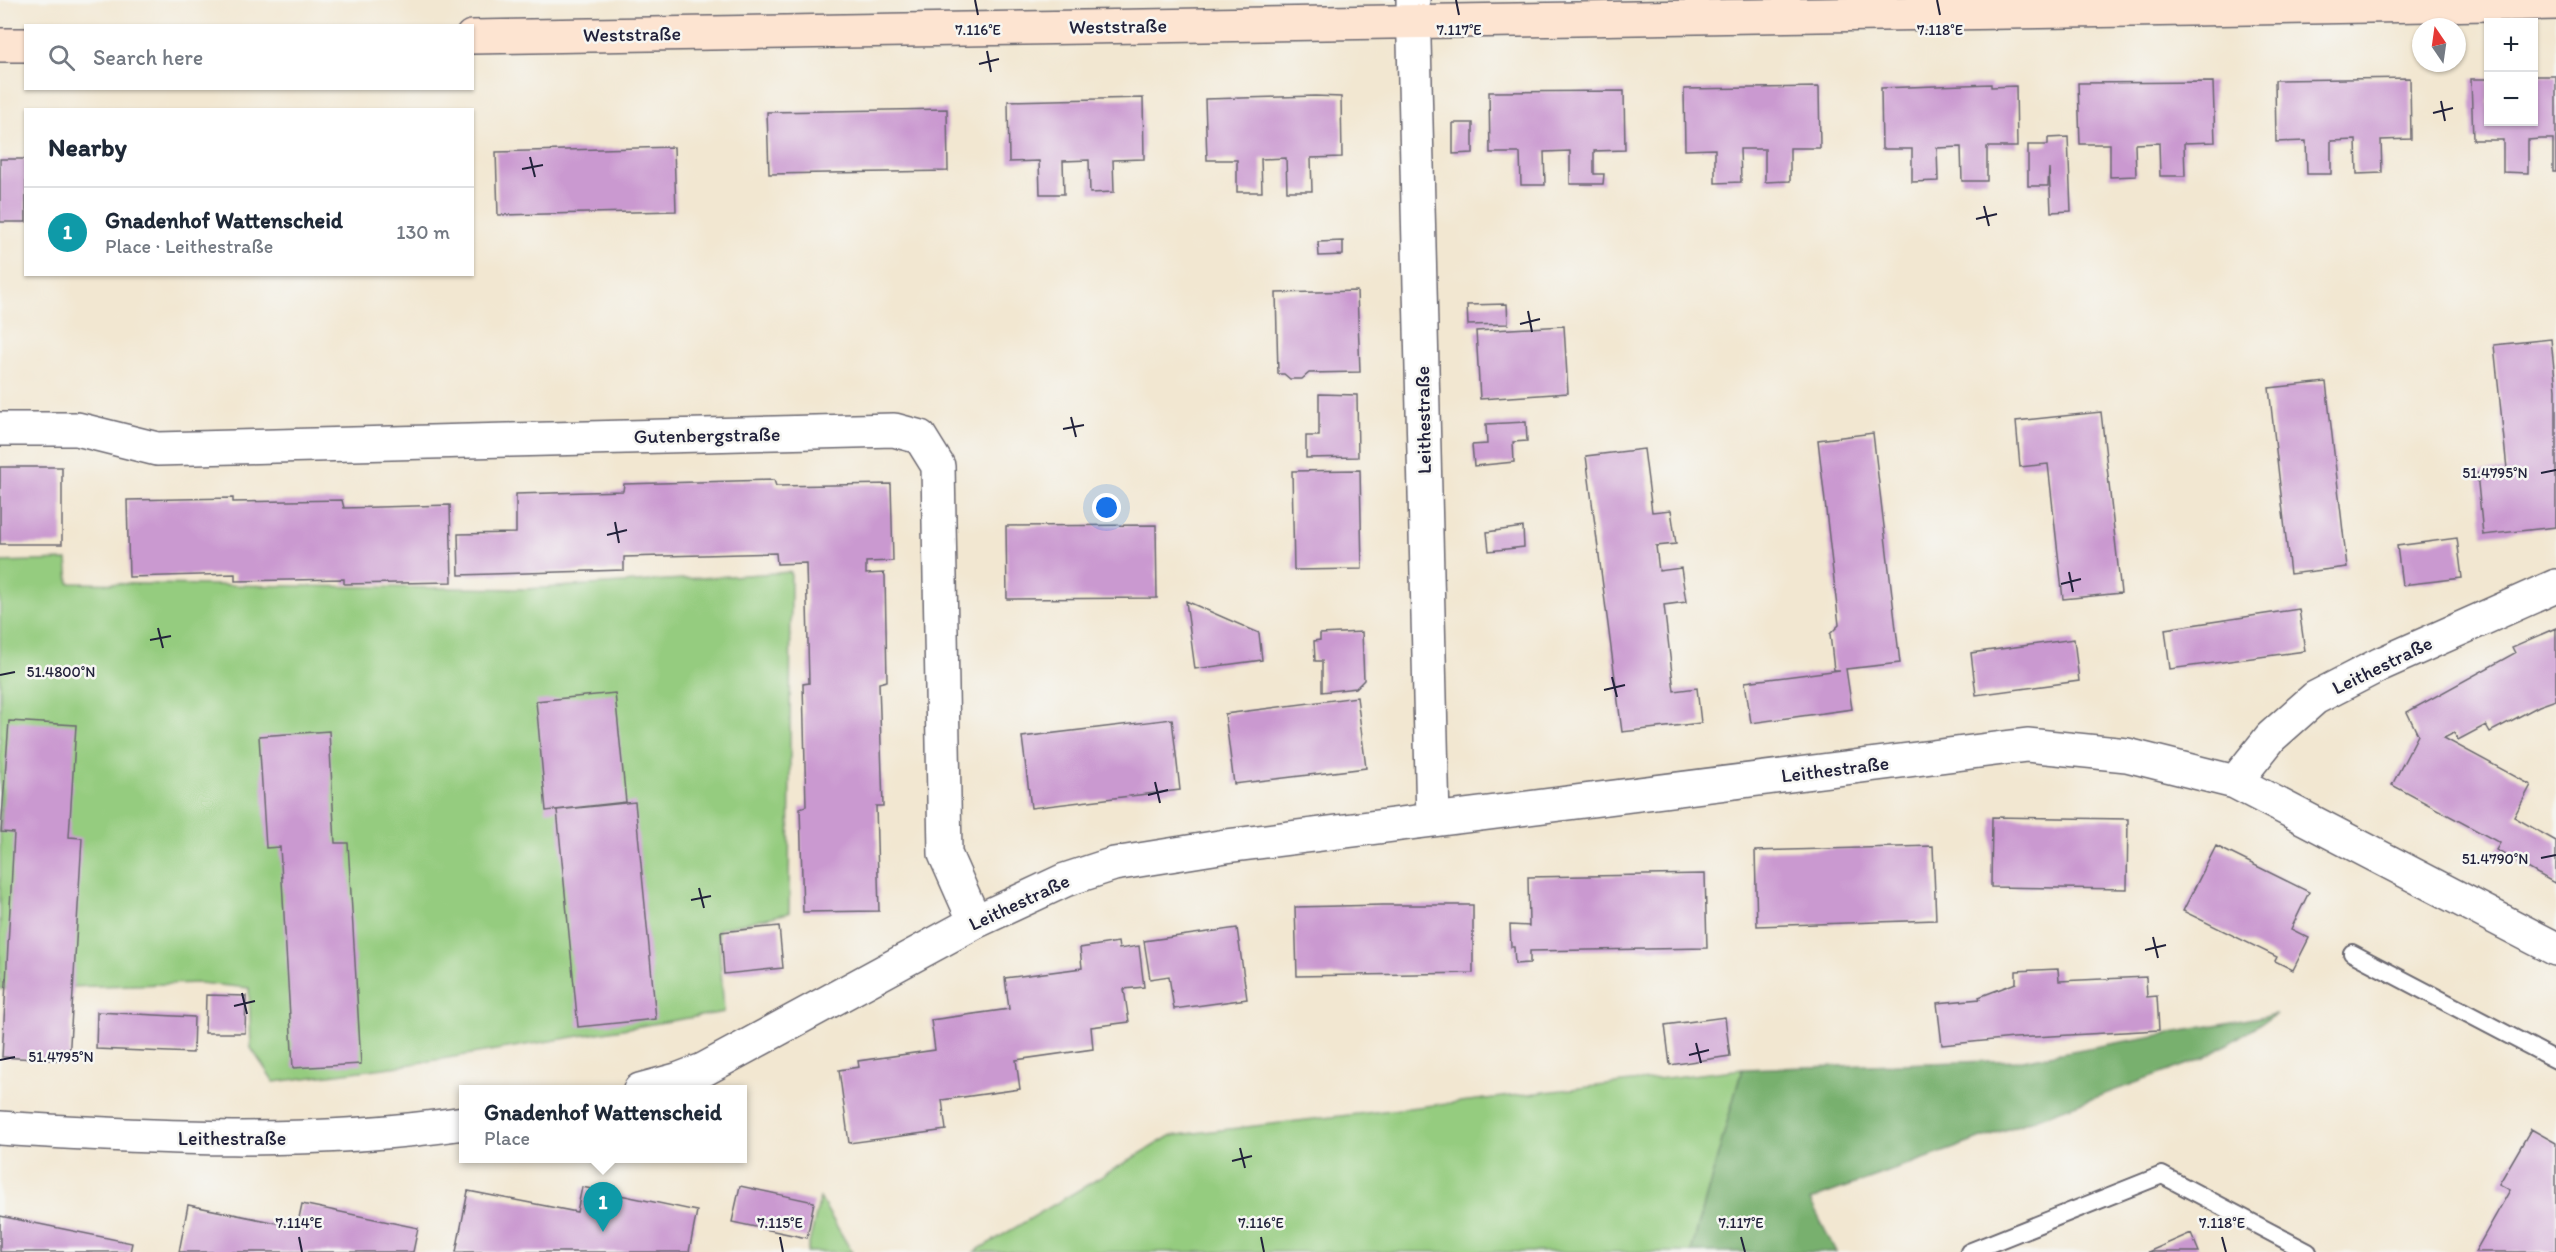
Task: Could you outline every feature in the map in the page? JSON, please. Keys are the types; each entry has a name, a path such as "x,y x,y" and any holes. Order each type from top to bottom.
{"street":[{"name":"Weststraße","path":"474,37 1413,10 2556,3"},
{"name":"Leithestraße","path":"1413,10 1433,820"},
{"path":"0,45 24,45"},
{"name":"Gutenbergstraße","path":"0,429 77,429 157,449 894,430 920,437 938,466 945,854 975,922"},
{"name":"Leithestraße","path":"2235,782 2271,737 2315,698 2381,664 2556,586"},
{"name":"Leithestraße","path":"653,1085 704,1070 975,922 1065,880 1114,864 1167,854 2027,745 2127,755 2167,763 2235,782 2556,949"},
{"name":"Leithestraße","path":"0,1128 168,1138 274,1139 459,1123"}],"lane":[{"path":"2352,953 2556,1060"},
{"path":"1969,1252 2162,1175 2308,1252"}],"green space":[{"path":"67,560 69,583 527,589 791,572 789,913 718,929 724,1012 400,1066 274,1082 251,1048 249,988 199,983 0,989 0,562"},
{"path":"2276,1014 2205,1058 1810,1200 1836,1252 1691,1252 1742,1069 2022,1060"},
{"path":"1742,1069 1691,1252 974,1252 1170,1136"},
{"path":"820,1198 852,1252 807,1252"}],"building":[{"path":"2538,76 2556,76 2556,172 2553,172 2553,139 2528,140 2528,173 2503,172 2503,140 2473,140 2471,79 2484,79 2484,126 2538,126"},
{"path":"2410,78 2411,139 2381,140 2382,173 2357,174 2356,140 2331,141 2331,174 2307,174 2306,141 2276,142 2275,80"},
{"path":"2213,82 2215,142 2184,143 2185,176 2160,176 2159,143 2135,144 2136,176 2110,177 2110,144 2080,144 2078,83"},
{"path":"1991,84 1991,87 2016,86 2017,147 1987,147 1987,181 1962,181 1961,147 1937,148 1938,181 1912,182 1912,149 1882,149 1881,88"},
{"path":"1819,87 1820,148 1790,148 1790,181 1765,182 1765,149 1740,149 1741,182 1715,183 1715,149 1685,150 1684,89"},
{"path":"1624,91 1625,150 1594,151 1594,174 1604,174 1603,184 1570,184 1570,151 1544,152 1545,185 1521,185 1520,153 1490,153 1489,92"},
{"path":"1341,97 1342,157 1311,158 1312,191 1287,191 1286,158 1261,159 1262,192 1237,192 1237,160 1207,160 1205,99"},
{"path":"1143,98 1144,159 1113,160 1114,192 1090,193 1089,160 1063,161 1064,194 1040,194 1039,161 1009,162 1008,101"},
{"path":"947,109 948,171 769,174 767,112"},
{"path":"1453,123 1473,123 1473,153 1453,154"},
{"path":"2068,137 2071,211 2051,212 2049,168 2048,186 2028,186 2028,145 2048,145 2048,138"},
{"path":"674,147 676,211 498,215 496,152"},
{"path":"0,159 24,159 24,222 0,222"},
{"path":"1343,241 1343,255 1319,256 1318,242"},
{"path":"1357,291 1360,372 1309,373 1302,379 1290,379 1284,374 1278,374 1276,293"},
{"path":"1507,304 1508,324 1468,325 1467,305"},
{"path":"1564,326 1568,393 1480,399 1476,331"},
{"path":"2551,339 2556,389 2556,527 2483,535 2477,473 2507,469 2494,345"},
{"path":"2326,382 2347,567 2290,574 2269,388"},
{"path":"1319,394 1357,395 1358,457 1306,458 1306,436 1319,436"},
{"path":"2101,412 2121,593 2063,599 2048,464 2020,467 2016,421"},
{"path":"1526,422 1527,441 1513,442 1514,462 1474,466 1472,445 1487,444 1486,424"},
{"path":"1873,433 1900,663 1846,669 1852,709 1751,723 1745,682 1840,670 1834,670 1830,634 1839,625 1818,440"},
{"path":"1644,449 1652,512 1671,510 1676,544 1656,546 1659,571 1681,568 1686,602 1664,605 1674,691 1697,688 1701,723 1622,732 1586,456"},
{"path":"0,467 62,467 62,544 0,544"},
{"path":"1360,470 1362,569 1294,570 1292,471"},
{"path":"774,480 776,486 891,484 893,561 866,562 866,574 884,573 885,576 887,681 879,683 883,806 876,806 879,911 803,912 800,808 806,806 803,684 809,683 806,563 777,564 776,553 624,557 624,570 459,575 458,534 516,533 516,494 623,491 624,484"},
{"path":"233,498 233,502 342,500 344,508 450,505 452,582 344,584 344,579 235,581 235,574 129,577 127,500"},
{"path":"1156,525 1157,598 1007,599 1006,526"},
{"path":"1523,527 1524,547 1489,551 1487,532"},
{"path":"2457,538 2462,578 2402,585 2397,546"},
{"path":"1186,601 1259,633 1262,660 1195,669"},
{"path":"2299,609 2305,651 2170,669 2165,629"},
{"path":"2556,628 2556,700 2539,706 2490,732 2486,725 2458,740 2454,733 2444,738 2531,785 2514,817 2556,841 2556,884 2496,850 2500,843 2392,785 2418,735 2407,712 2515,653 2512,647"},
{"path":"1362,632 1364,680 1356,688 1322,692 1322,661 1315,661 1314,641 1320,640 1320,634"},
{"path":"2074,639 2079,681 1976,695 1971,653"},
{"path":"615,693 626,802 546,811 536,701"},
{"path":"1357,697 1366,768 1234,784 1225,714"},
{"path":"1172,719 1180,790 1031,808 1022,737"},
{"path":"9,721 76,725 69,837 82,838 69,1061 2,1057 14,833 1,832"},
{"path":"329,731 335,843 348,843 361,1064 293,1068 280,847 266,848 259,736"},
{"path":"635,802 656,1019 578,1027 557,810"},
{"path":"1992,817 2128,819 2127,889 1991,887"},
{"path":"1933,846 1936,920 1757,926 1755,851"},
{"path":"2216,846 2309,892 2291,929 2309,938 2293,970 2275,961 2277,957 2183,911"},
{"path":"1705,874 1707,948 1530,951 1530,963 1515,964 1514,947 1511,947 1510,925 1529,926 1528,877"},
{"path":"1473,905 1473,973 1297,976 1295,907"},
{"path":"779,926 783,968 724,974 721,932"},
{"path":"1237,928 1247,999 1174,1009 1169,976 1150,979 1144,941"},
{"path":"1118,942 1119,949 1139,946 1144,987 1124,989 1129,1022 1091,1027 1093,1049 1016,1060 1020,1089 942,1100 946,1130 849,1143 839,1070 859,1067 858,1061 935,1050 931,1020 1009,1009 1005,978 1082,968 1080,948"},
{"path":"2058,969 2059,981 2146,977 2147,997 2157,996 2159,1030 2014,1038 1942,1045 1937,1003 1980,999 1979,997 2016,983 2016,971"},
{"path":"206,995 246,996 245,1033 205,1033"},
{"path":"97,1012 194,1017 193,1053 96,1049"},
{"path":"1725,1017 1730,1056 1670,1065 1665,1025"},
{"path":"2531,1129 2556,1143 2556,1252 2475,1252 2510,1190 2499,1184"},
{"path":"740,1186 814,1202 807,1238 732,1222"},
{"path":"582,1187 697,1211 689,1252 456,1252 468,1191 577,1212"},
{"path":"302,1204 418,1228 413,1252 179,1252 188,1205 297,1227"},
{"path":"0,1216 132,1243 130,1252 0,1252"},
{"path":"2191,1233 2199,1252 2148,1252"}],"place":[{"name":"Gnadenhof Wattenscheid","path":"603,1232"}]}
